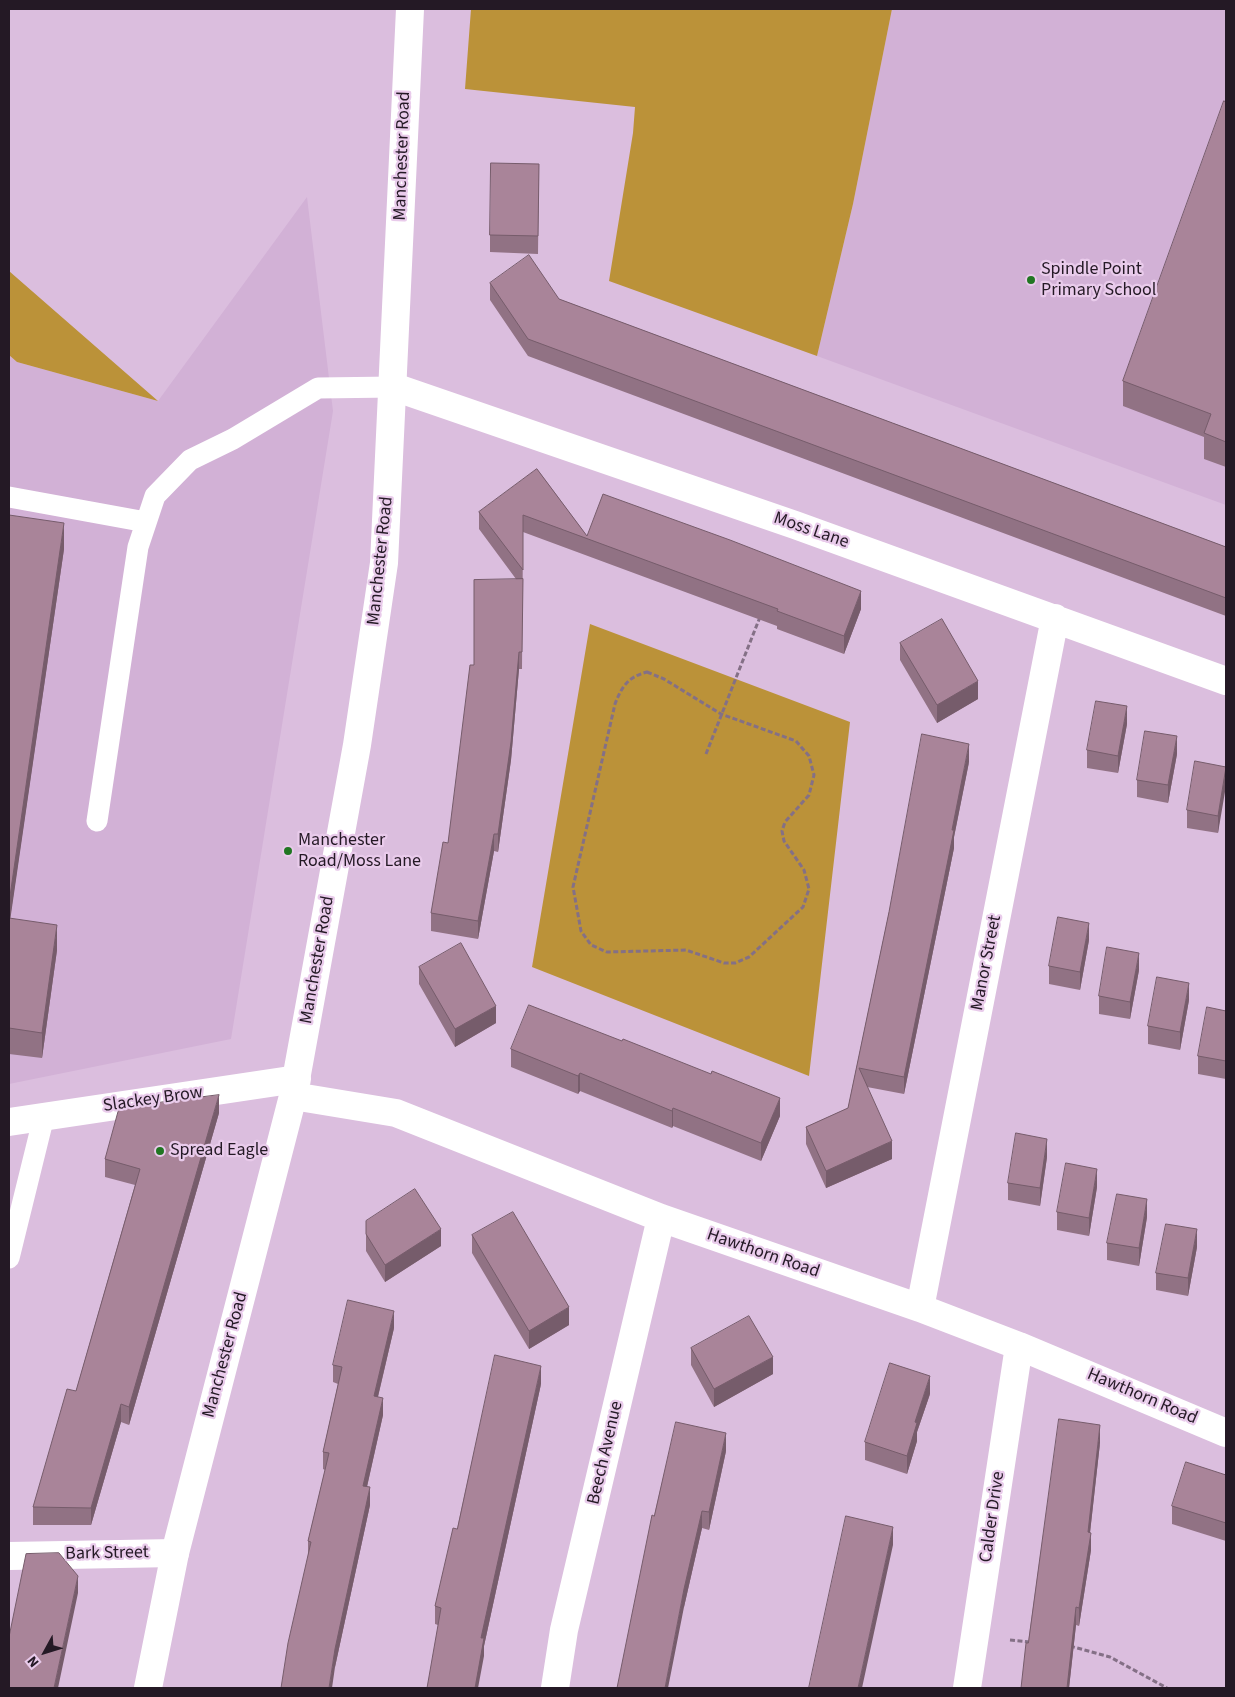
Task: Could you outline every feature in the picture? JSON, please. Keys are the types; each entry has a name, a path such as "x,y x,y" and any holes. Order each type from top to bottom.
{"street":[{"name":"Manchester Road","path":"148,1688 175,1553 295,1088 357,745 384,563 394,387 410,9"},
{"name":"Moss Lane","path":"394,387 795,525 1226,681"},
{"name":"Manor Street","path":"920,1308 1055,618"},
{"name":"Slackey Brow","path":"9,1122 44,1116 295,1088"},
{"name":"Hawthorn Road","path":"295,1088 396,1113 661,1218 920,1308 1019,1346 1226,1433"},
{"name":"Beech Avenue","path":"555,1688 564,1630 661,1218"},
{"name":"Calder Drive","path":"967,1688 1019,1346"},
{"name":"Bark Street","path":"9,1556 175,1553"}],"lane":[{"path":"97,821 138,547 155,496 190,460 233,439 318,388 394,387"},
{"path":"9,497 146,522"},
{"path":"9,1258 44,1116"}],"path":[{"path":"706,754 760,615"},
{"path":"646,672 664,679 721,714 796,742 809,756 814,776 808,795 785,822 782,831 784,841 804,870 809,889 803,907 749,957 735,963 724,963 686,950 608,952 591,945 581,931 573,887 615,704 621,688 633,675 646,672"},
{"path":"976,1637 1034,1642"},
{"path":"1064,1645 1110,1657 1167,1688"}],"shaded area":[{"path":"471,9 892,9 853,204 817,356 609,281 633,133 635,107 465,89"},
{"name":"Spindle Point Primary School","path":"892,9 1226,9 1226,505 817,356 853,204"},
{"path":"307,197 333,411 231,1039 9,1084 9,355 17,362 158,401"},
{"path":"9,271 158,401 17,362 9,355"},
{"path":"590,624 850,722 809,1076 532,967"}],"building":[{"path":"1224,101 1226,102 1226,442 1204,433 1211,414 1123,381"},
{"path":"491,163 539,164 538,236 490,235"},
{"path":"529,255 559,299 1226,547 1226,598 528,339 490,283"},
{"path":"537,469 587,536 603,494 730,540 861,591 844,636 777,611 778,609 523,515 523,570 479,512"},
{"path":"9,515 64,523 9,903"},
{"path":"523,579 522,652 519,652 511,742 498,834 494,834 478,921 431,913 443,842 448,843 470,665 474,665 474,580"},
{"path":"942,619 978,681 937,705 900,643"},
{"path":"1096,701 1127,706 1118,756 1087,750"},
{"path":"1145,731 1177,736 1168,785 1137,780"},
{"path":"922,734 969,744 952,830 954,830 904,1077 859,1068 892,1141 826,1171 806,1127 848,1108 889,912"},
{"path":"1195,761 1226,767 1218,816 1187,810"},
{"path":"1058,917 1089,923 1080,972 1049,966"},
{"path":"9,918 57,925 42,1033 9,1028"},
{"path":"461,943 496,1006 455,1029 419,967"},
{"path":"1107,947 1139,953 1130,1002 1099,996"},
{"path":"1157,977 1189,983 1180,1032 1148,1026"},
{"path":"529,1005 622,1041 623,1039 711,1074 712,1071 780,1098 761,1143 673,1108 672,1111 580,1073 578,1076 511,1049"},
{"path":"1207,1007 1226,1011 1226,1061 1198,1056"},
{"path":"219,1095 129,1407 121,1404 91,1508 33,1507 67,1389 76,1391 140,1169 105,1159 119,1108"},
{"path":"1016,1133 1047,1139 1040,1188 1008,1183"},
{"path":"1066,1163 1097,1169 1089,1218 1057,1212"},
{"path":"415,1189 441,1229 385,1265 366,1234 366,1221"},
{"path":"1117,1194 1147,1199 1139,1248 1107,1243"},
{"path":"513,1212 569,1307 529,1331 472,1235"},
{"path":"1166,1224 1197,1229 1188,1278 1156,1273"},
{"path":"348,1300 394,1311 374,1396 383,1398 363,1486 370,1487 335,1649 329,1688 281,1688 288,1643 311,1542 308,1541 329,1453 323,1452 342,1367 333,1365"},
{"path":"749,1316 773,1357 714,1389 691,1348"},
{"path":"495,1355 541,1366 481,1638 484,1638 475,1688 427,1688 441,1608 435,1606 453,1528 457,1529"},
{"path":"890,1363 930,1376 915,1422 917,1423 907,1456 865,1442"},
{"path":"1059,1419 1100,1425 1088,1532 1091,1533 1079,1608 1076,1607 1067,1688 1021,1688 1026,1643 1028,1643"},
{"path":"676,1422 726,1433 709,1512 702,1511 684,1589 665,1688 617,1688 652,1515 654,1516"},
{"path":"1186,1462 1226,1475 1226,1523 1172,1506"},
{"path":"846,1516 893,1527 858,1688 809,1688"},
{"path":"59,1553 78,1576 54,1688 9,1688 9,1637 26,1554"}],"place":[{"name":"Spindle Point Primary School","path":"1031,280"},
{"name":"Manchester Road/Moss Lane","path":"288,851"},
{"name":"Spread Eagle","path":"160,1151"}]}
